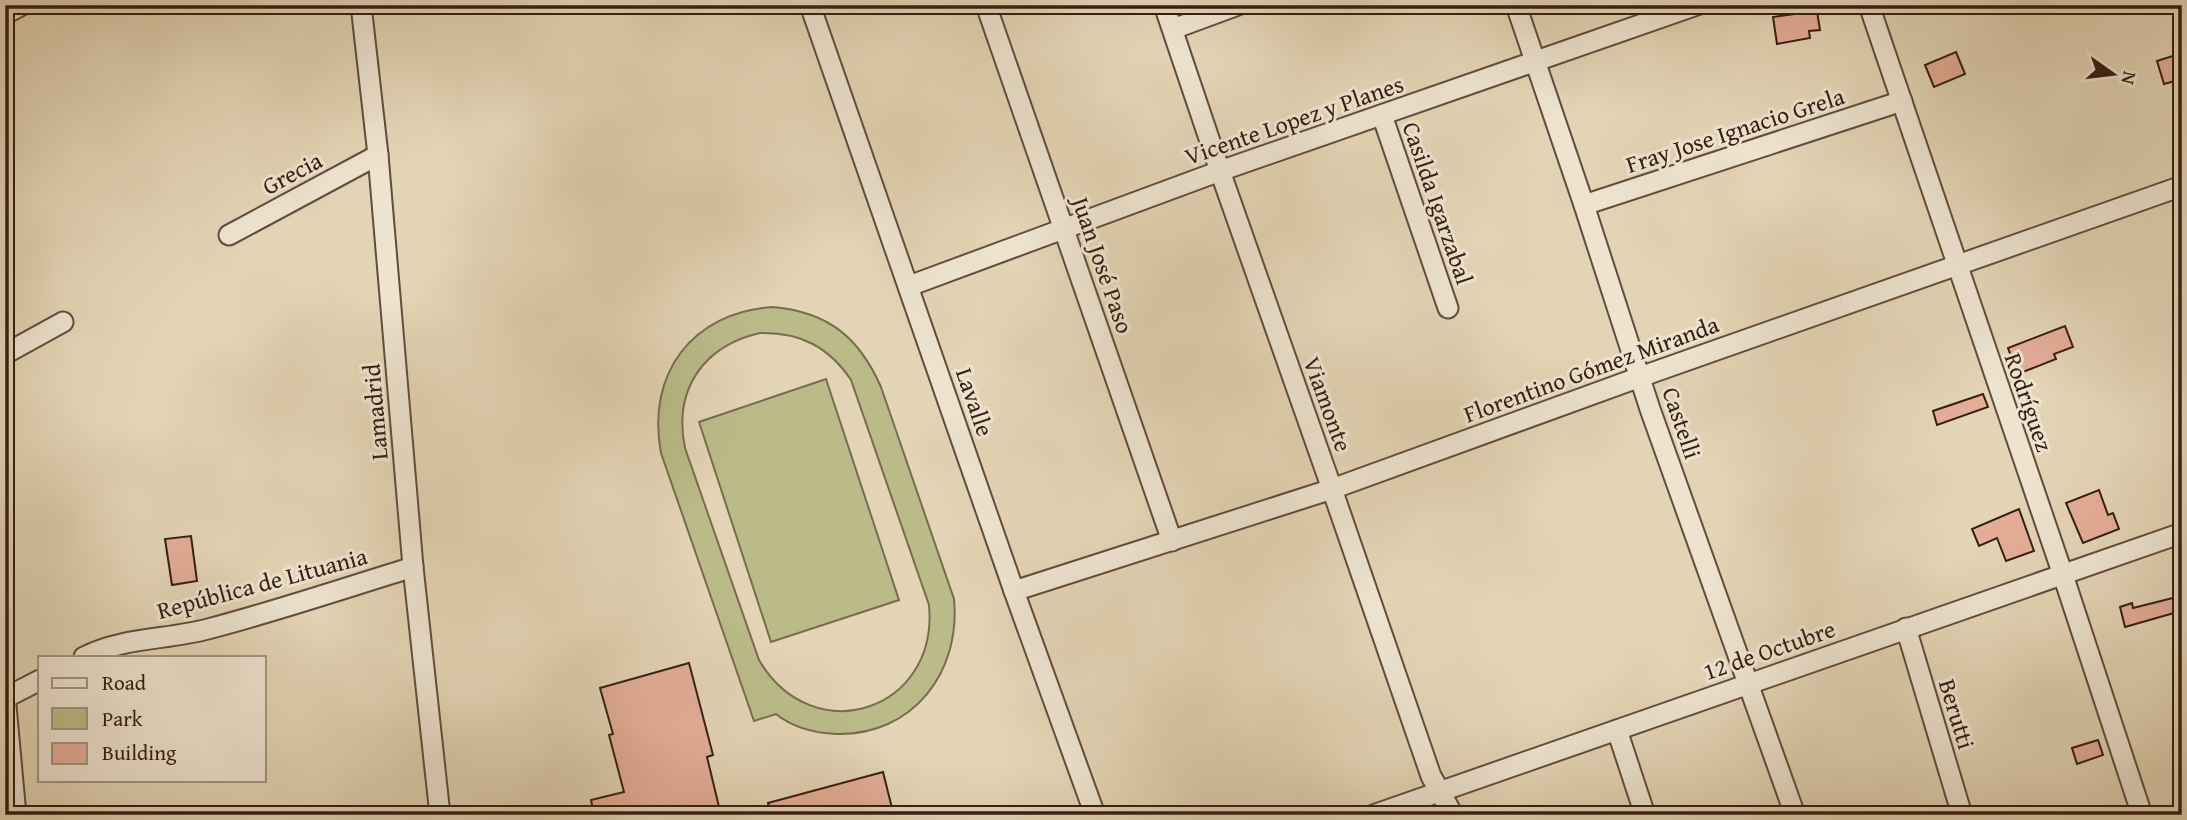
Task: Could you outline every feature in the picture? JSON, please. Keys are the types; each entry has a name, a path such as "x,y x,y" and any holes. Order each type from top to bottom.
{"street":[{"path":"5,14 22,5"},
{"name":"Lamadrid","path":"361,5 378,155 413,567 440,815"},
{"name":"Lavalle","path":"810,5 1095,815"},
{"name":"Juan José Paso","path":"986,5 1172,541"},
{"name":"Viamonte","path":"1164,5 1431,776 1453,815"},
{"path":"1173,29 1238,5"},
{"name":"Castelli","path":"1516,5 1640,377 1795,815"},
{"name":"Vicente Lopez y Planes","path":"909,286 1220,172 1698,5"},
{"name":"Rodríguez","path":"1869,5 2142,815"},
{"name":"Fray Jose Ignacio Grela","path":"1584,205 1902,101"},
{"name":"Casilda Igarzabal","path":"1382,115 1448,308"},
{"name":"Grecia","path":"229,235 378,155"},
{"name":"Florentino Gómez Miranda","path":"1014,591 1332,489 2182,186"},
{"path":"5,354 63,323"},
{"name":"12 de Octubre","path":"1373,815 2182,533"},
{"name":"República de Lituania","path":"86,656 101,648 126,642 208,629 413,567"},
{"name":"Berutti","path":"1906,628 1962,815"},
{"path":"16,815 5,697 38,681"},
{"path":"1617,730 1645,815"}],"green space":[{"path":"773,307 810,315 839,330 863,354 881,387 954,599 954,626 949,651 940,674 926,695 909,711 888,724 863,732 836,734 812,731 796,726 776,714 754,721 661,453 658,424 668,373 681,352 698,335 719,321 744,311","holes":["760,333 801,339 823,350 851,380 929,605 927,642 914,671 894,693 868,707 839,711 810,705 782,688 759,660 685,448 682,427 684,407 688,390 697,374 708,360 723,348"]},
{"path":"826,379 899,600 771,642 699,422"}],"building":[{"path":"1817,11 1820,30 1809,31 1810,38 1777,44 1773,17"},
{"path":"1956,52 1965,74 1934,87 1925,65"},
{"path":"2182,53 2182,79 2164,84 2157,61"},
{"path":"2065,326 2073,347 2054,354 2056,359 2018,374 2008,348"},
{"path":"1983,394 1988,407 1937,425 1933,411"},
{"path":"2099,490 2108,515 2113,513 2119,529 2083,543 2066,503"},
{"path":"2019,509 2034,551 2006,561 1997,538 1979,546 1972,529"},
{"path":"191,536 197,581 172,585 165,539"},
{"path":"2177,597 2181,611 2125,627 2120,607 2132,603 2133,608"},
{"path":"689,663 713,755 707,757 721,815 594,815 591,800 624,792 609,735 613,734 600,688"},
{"path":"2098,740 2103,755 2077,764 2072,748"},
{"path":"883,772 892,808 876,813 877,815 771,815 768,803"}]}
